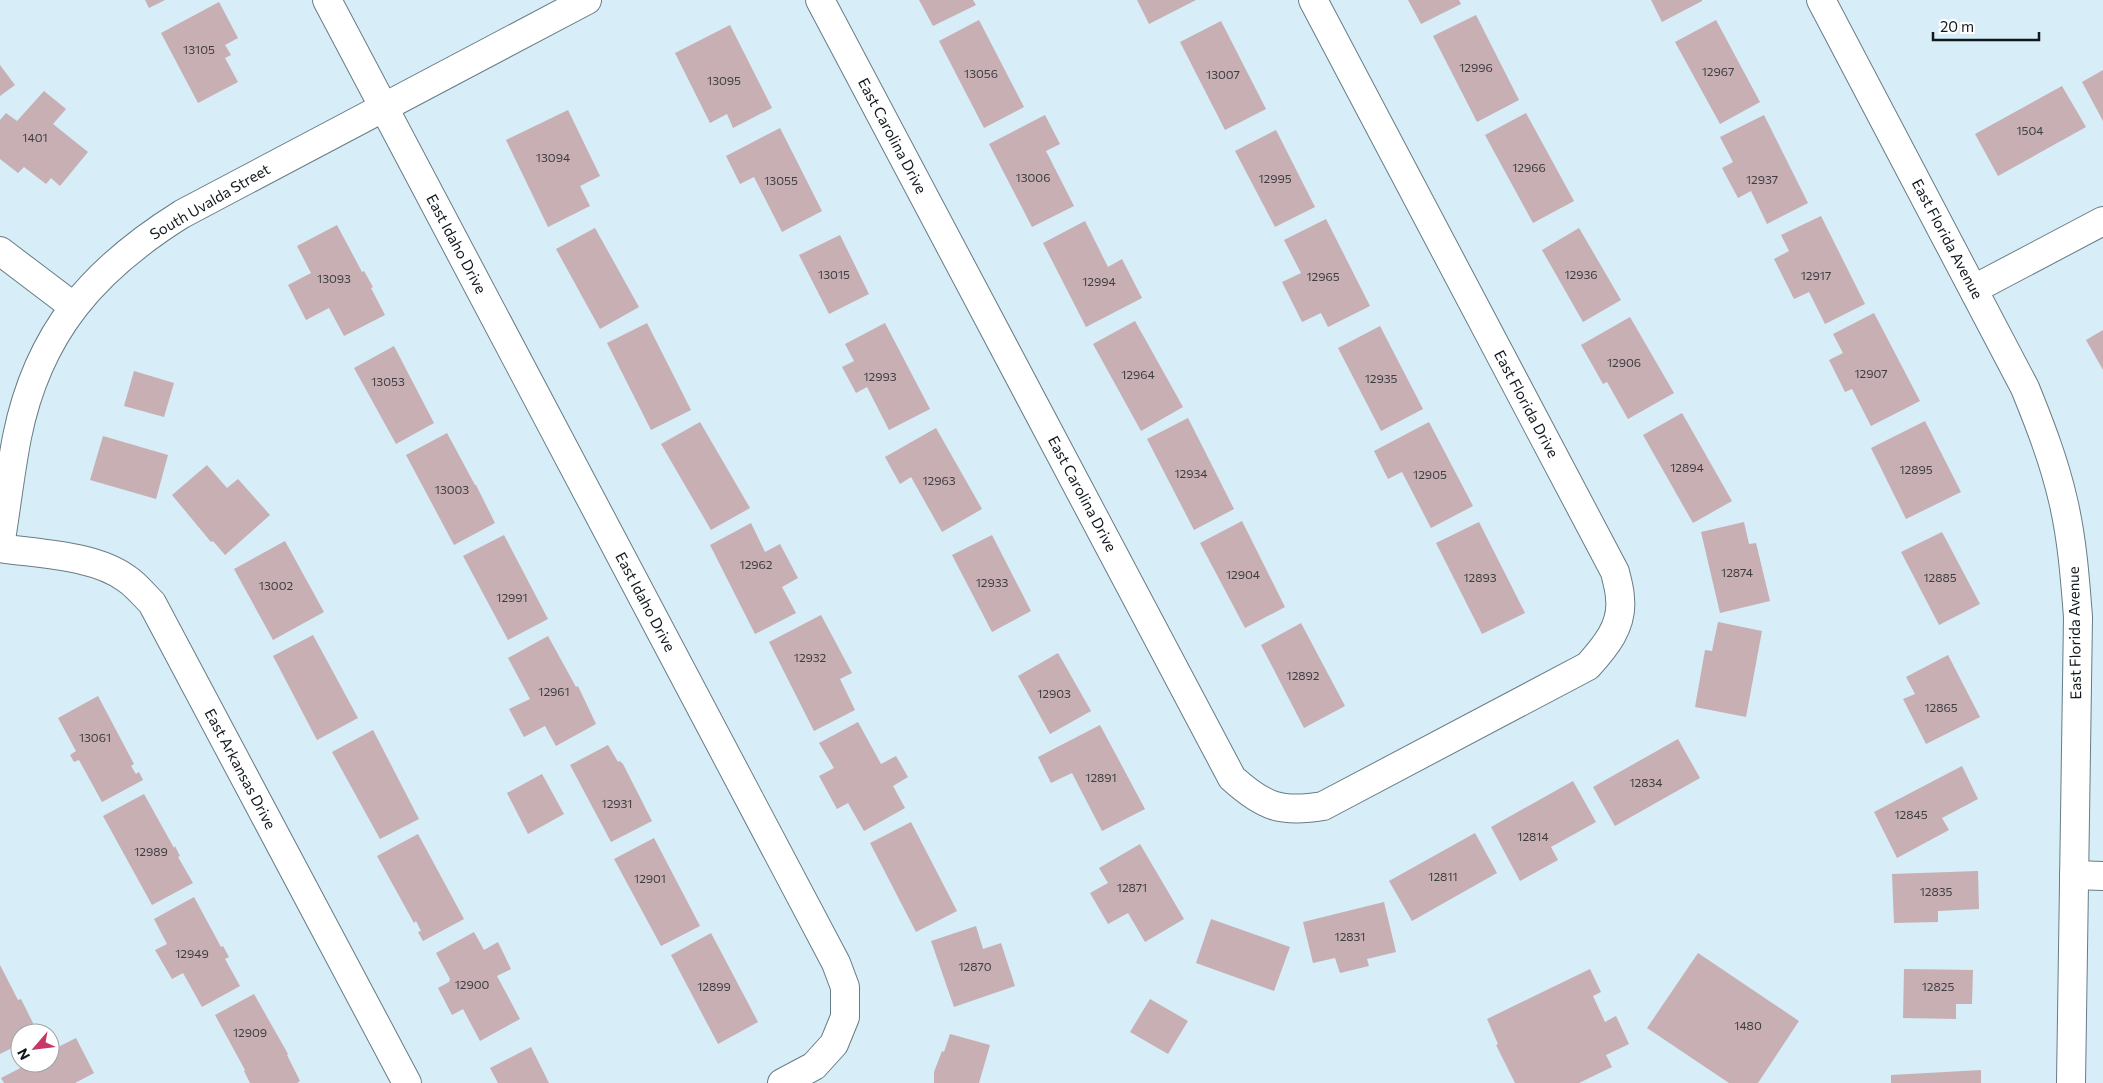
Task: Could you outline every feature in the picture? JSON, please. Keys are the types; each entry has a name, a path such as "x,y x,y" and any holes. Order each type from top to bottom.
{"street":[{"name":"East Idaho Drive","path":"327,0 836,964 845,987 845,1017 834,1044 814,1066 782,1083"},
{"name":"South Uvalda Street","path":"0,547 17,436 36,372 74,307 101,275 155,231 182,214 587,0"},
{"name":"East Carolina Drive","path":"820,0 1232,778 1251,796 1274,807 1298,810 1323,806 1444,743"},
{"name":"East Florida Drive","path":"1313,0 1615,572 1621,600 1618,622 1608,644 1588,666 1444,743"},
{"name":"East Florida Avenue","path":"1821,0 2025,388 2047,443 2063,500 2072,548 2078,617 2071,1083"},
{"path":"1974,289 2103,221"},
{"path":"0,251 74,307"},
{"name":"East Arkansas Drive","path":"0,547 79,560 107,568 127,579 152,603 407,1083"},
{"path":"2074,876 2103,876"}],"building":[{"path":"145,0 165,0 149,8"},
{"path":"919,0 973,0 976,5 933,26"},
{"path":"1137,0 1196,0 1149,24"},
{"path":"1408,0 1459,0 1461,4 1421,24"},
{"path":"1651,0 1702,0 1702,1 1662,22"},
{"path":"219,2 238,38 225,45 231,55 225,58 238,82 198,103 161,33"},
{"path":"1476,15 1519,100 1477,122 1433,36"},
{"path":"979,20 1024,107 984,128 939,41"},
{"path":"1716,20 1760,102 1720,124 1675,42"},
{"path":"1221,21 1266,109 1225,130 1180,42"},
{"path":"730,25 772,108 733,128 727,114 710,123 675,53"},
{"path":"0,65 15,85 0,96"},
{"path":"2103,70 2103,121 2082,82"},
{"path":"2062,86 2086,127 1998,176 1975,134"},
{"path":"44,91 66,109 53,124 88,152 60,186 51,178 46,184 24,167 18,173 0,159 0,120 6,113 17,121"},
{"path":"568,110 600,176 580,186 590,206 548,227 506,140"},
{"path":"1526,113 1574,201 1533,223 1485,135"},
{"path":"1045,115 1060,144 1046,151 1074,206 1032,227 989,144"},
{"path":"1764,115 1808,203 1767,224 1751,191 1738,198 1722,168 1733,162 1720,137"},
{"path":"780,128 822,211 782,232 754,177 740,184 726,156"},
{"path":"1276,130 1315,207 1275,227 1235,151"},
{"path":"1821,216 1865,304 1825,324 1809,292 1794,299 1774,259 1789,251 1781,235"},
{"path":"1326,219 1370,306 1328,327 1321,313 1302,322 1282,282 1301,273 1284,240"},
{"path":"1085,221 1108,267 1122,259 1142,298 1086,327 1043,243"},
{"path":"337,225 362,272 364,271 373,287 371,288 385,315 344,336 329,308 306,320 288,285 311,273 297,246"},
{"path":"595,228 639,307 600,329 556,249"},
{"path":"1579,228 1621,300 1583,322 1542,250"},
{"path":"840,235 869,294 829,314 799,255"},
{"path":"1874,313 1920,401 1871,426 1852,389 1845,392 1829,360 1843,353 1833,334"},
{"path":"1630,317 1674,393 1628,419 1607,382 1603,384 1581,345"},
{"path":"1135,321 1183,407 1141,431 1093,344"},
{"path":"647,323 691,410 651,430 607,343"},
{"path":"885,323 930,409 889,430 867,387 856,393 842,367 854,361 845,344"},
{"path":"1380,326 1423,409 1381,431 1338,348"},
{"path":"2103,330 2103,370 2086,340"},
{"path":"394,346 434,423 396,444 354,368"},
{"path":"134,371 174,383 164,417 124,406"},
{"path":"1682,413 1732,501 1693,523 1643,435"},
{"path":"1188,418 1234,509 1194,530 1147,439"},
{"path":"1925,421 1961,492 1906,519 1871,448"},
{"path":"700,422 750,508 711,530 661,444"},
{"path":"1429,422 1473,506 1431,528 1402,472 1388,479 1374,451"},
{"path":"936,428 982,509 942,532 911,477 900,484 885,457"},
{"path":"447,433 495,523 454,545 406,455"},
{"path":"103,436 168,455 156,499 90,480"},
{"path":"207,465 227,488 238,479 270,515 225,555 213,541 211,542 172,495"},
{"path":"1242,521 1285,607 1245,628 1200,543"},
{"path":"1479,522 1525,613 1482,634 1436,543"},
{"path":"1744,522 1749,544 1756,543 1770,601 1720,613 1701,532"},
{"path":"751,523 765,552 780,544 798,578 782,587 796,613 755,634 710,545"},
{"path":"1942,532 1980,604 1939,625 1901,552"},
{"path":"504,535 548,619 508,640 463,556"},
{"path":"992,535 1031,611 992,632 952,555"},
{"path":"285,541 324,612 273,640 234,569"},
{"path":"821,615 852,673 840,679 855,710 814,731 769,642"},
{"path":"1718,622 1762,631 1746,717 1695,707 1705,650 1712,651"},
{"path":"1301,623 1345,706 1304,728 1261,645"},
{"path":"313,635 358,718 317,740 273,656"},
{"path":"548,636 576,687 578,686 596,724 556,746 545,726 524,737 509,709 530,699 508,658"},
{"path":"1058,653 1091,711 1050,734 1018,676"},
{"path":"1948,655 1980,717 1926,744 1903,699 1915,694 1906,677"},
{"path":"98,696 134,764 131,766 136,774 139,772 143,780 102,802 79,760 74,762 70,755 76,751 58,718"},
{"path":"858,722 881,764 896,756 908,777 893,786 905,808 864,831 848,803 837,809 819,776 834,768 819,743"},
{"path":"1100,725 1145,809 1102,831 1072,773 1051,783 1038,757"},
{"path":"373,730 419,819 380,839 332,752"},
{"path":"1678,739 1700,778 1615,826 1593,787"},
{"path":"608,745 618,762 620,761 623,764 652,821 611,842 570,765"},
{"path":"1962,766 1978,799 1942,818 1949,830 1897,858 1874,812"},
{"path":"542,774 564,814 528,834 507,793"},
{"path":"1573,781 1596,822 1551,847 1558,860 1520,881 1491,827"},
{"path":"144,794 174,848 175,846 180,856 178,857 193,883 152,905 103,816"},
{"path":"911,822 957,911 916,932 870,843"},
{"path":"1475,833 1497,873 1412,921 1389,881"},
{"path":"418,834 464,919 423,941 418,932 421,931 416,921 414,923 377,856"},
{"path":"654,838 700,926 661,946 614,859"},
{"path":"1140,844 1184,919 1145,942 1128,913 1108,924 1090,893 1108,883 1099,868"},
{"path":"1978,871 1979,909 1938,911 1938,922 1894,923 1892,874"},
{"path":"194,897 221,947 223,946 229,957 225,959 240,986 202,1007 183,973 172,979 155,950 167,944 154,919"},
{"path":"1384,902 1396,952 1367,959 1369,966 1340,973 1335,958 1313,963 1303,922"},
{"path":"1211,919 1290,947 1274,991 1196,963"},
{"path":"976,926 983,949 1001,943 1015,986 954,1007 931,941"},
{"path":"474,932 484,950 498,942 511,969 497,976 520,1019 480,1041 463,1009 452,1015 438,988 449,982 450,979 436,953"},
{"path":"711,933 758,1022 718,1044 671,955"},
{"path":"1698,953 1799,1021 1758,1083 1729,1083 1647,1028"},
{"path":"0,965 18,1000 21,999 33,1023 10,1023 10,1049 0,1054"},
{"path":"1590,969 1601,992 1593,996 1605,1022 1616,1016 1629,1044 1606,1055 1612,1067 1579,1083 1515,1083 1496,1045 1498,1044 1487,1019"},
{"path":"1904,969 1973,970 1972,1004 1956,1004 1956,1019 1903,1018"},
{"path":"254,994 288,1054 300,1081 297,1083 250,1083 245,1070 215,1015"},
{"path":"1150,999 1188,1021 1168,1054 1130,1032"},
{"path":"950,1034 990,1045 979,1083 934,1083 934,1072"},
{"path":"76,1038 94,1073 75,1083 4,1083 1,1078 11,1073 60,1073 60,1046"},
{"path":"531,1047 549,1083 498,1083 490,1068"},
{"path":"1981,1070 1981,1083 1891,1083 1891,1075"}]}
